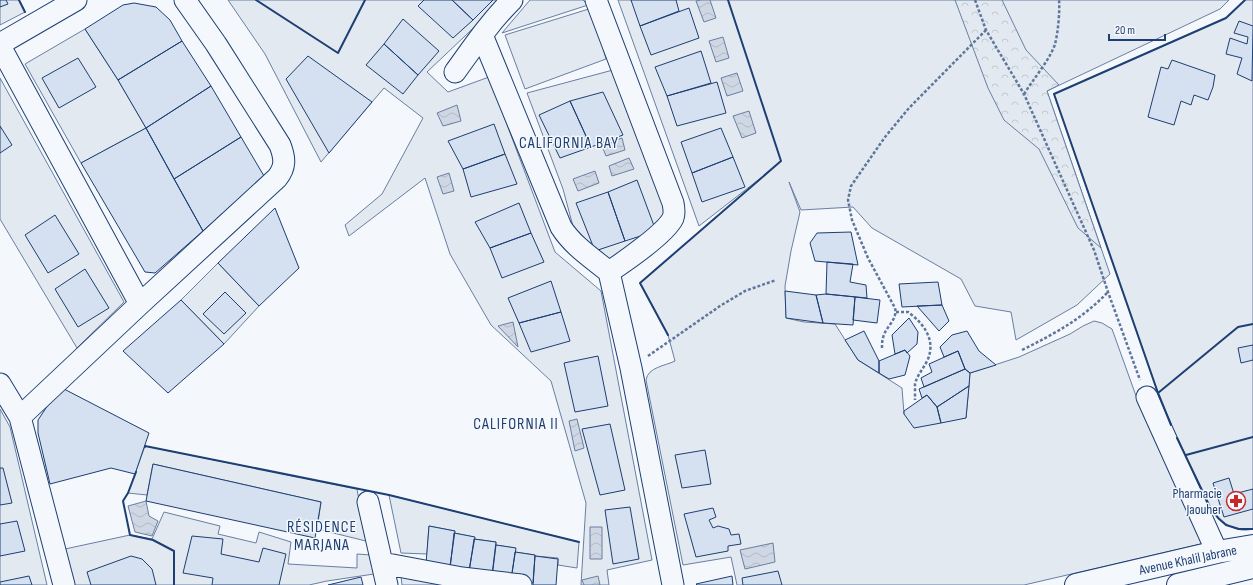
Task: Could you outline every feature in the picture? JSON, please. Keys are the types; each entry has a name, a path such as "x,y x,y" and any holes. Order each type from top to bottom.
{"main road":[{"name":"Avenue Khalil Jabrane","path":"1076,585 1217,552 1251,559"},
{"name":"Avenue Khalil Jabrane","path":"1178,585 1251,559"}],"street":[{"path":"76,0 0,45 140,304"},
{"path":"20,417 282,173 284,156 280,145 216,44 190,5 185,0"},
{"path":"455,72 501,11 512,0"},
{"path":"596,0 673,203 675,213 673,219 665,229 637,253 610,272"},
{"path":"482,35 561,226 568,237 580,249 610,272 631,368 673,585"},
{"path":"0,384 20,417 64,585"},
{"path":"1147,397 1170,435 1217,552"},
{"path":"368,502 387,585"},
{"path":"382,563 462,578 521,585"}],"path":[{"path":"975,0 986,30 1024,94 1094,250 1147,397"},
{"path":"1024,94 1045,63 1055,44 1059,0"},
{"path":"882,348 882,338 894,319 896,312 868,258 852,220 848,200 851,186 885,137 909,108 986,30"},
{"path":"631,368 720,306 745,291 776,280"},
{"path":"1022,350 1054,334 1079,318 1108,292"},
{"path":"896,312 908,312 922,324 928,335 930,346 928,359 915,384 916,400"}],"green space":[{"path":"0,0 19,0 25,12 0,25"},
{"path":"228,0 503,0 427,72 448,92 489,77 555,252 601,291 652,560 607,570 609,585 581,585 586,503 551,381 491,325 450,254 425,178 349,236 345,225 382,194 423,118 384,88 321,162 265,54"},
{"path":"530,0 583,0 588,5 502,33"},
{"path":"618,0 1229,0 1220,9 1047,91 1110,274 1077,305 1016,340 1011,312 975,306 961,279 872,228 853,207 801,210 789,182 800,212 785,286 786,318 804,322 835,324 858,360 902,388 904,414 966,418 970,373 1019,357 1070,334 1094,321 1102,323 1112,329 1140,407 1205,543 1024,585 737,585 731,557 683,565 646,380 647,376 653,370 675,361 668,335 640,283 771,170 699,226"},
{"path":"955,0 1002,0 1026,50 1059,85 1047,91 1101,248 1078,228 1039,149 1004,120 988,88"},
{"path":"1245,0 1253,0 1253,529 1240,530 1228,525 1218,517 1210,507 1174,432 1158,393 1054,94 1226,18"},
{"path":"592,8 606,59 525,89 505,35"},
{"path":"85,29 118,80 146,128 81,163 25,64"},
{"path":"613,70 669,215 613,266 574,230 563,189 527,93"},
{"path":"0,78 124,302 77,348 0,219"},
{"path":"218,263 259,306 224,344 181,300"},
{"path":"0,409 10,427 47,585 0,585"},
{"path":"145,446 357,489 366,541 317,529 321,502 153,464 147,495 128,493"},
{"path":"389,495 579,542 577,568 558,565 558,558 515,552 515,548 496,545 496,542 474,539 474,537 454,533 455,531 429,526 427,554 401,553"},
{"path":"164,512 220,526 218,534 256,543 259,532 291,542 288,564 357,568 357,554 371,555 374,574 309,585 74,585 65,549 130,535 152,539"},
{"path":"401,576 455,585 402,585"}],"water":[{"path":"710,0 716,18 704,22 696,1"},
{"path":"723,37 729,58 716,62 709,41"},
{"path":"737,73 743,91 727,96 721,78"},
{"path":"457,105 461,121 443,126 437,113"},
{"path":"749,111 756,133 742,138 733,116"},
{"path":"622,138 625,150 606,156 602,146"},
{"path":"629,158 634,169 612,176 609,166"},
{"path":"595,171 599,183 578,191 573,179"},
{"path":"449,173 454,191 443,194 437,177"},
{"path":"513,322 518,347 498,326"},
{"path":"577,419 584,448 575,451 569,421"},
{"path":"146,501 149,516 158,521 152,536 135,532 128,506"},
{"path":"590,527 602,527 602,559 590,559"},
{"path":"773,543 775,562 745,569 740,550"},
{"path":"598,576 600,585 584,585 582,580"}],"building":[{"path":"0,0 6,0 8,4 0,7"},
{"path":"424,0 452,0 473,20 453,38 418,6"},
{"path":"452,0 493,0 473,20"},
{"path":"631,0 676,0 679,11 640,26"},
{"path":"134,3 156,7 170,20 182,41 118,80 85,29 123,5"},
{"path":"689,8 699,38 651,55 640,26"},
{"path":"403,19 439,51 418,75 384,44"},
{"path":"1239,21 1253,26 1252,81 1237,74 1242,58 1226,54 1230,38 1247,44 1248,37 1234,33"},
{"path":"182,41 211,86 146,128 118,80"},
{"path":"384,44 418,75 403,94 366,65"},
{"path":"701,51 711,83 667,96 655,67"},
{"path":"308,56 372,102 329,153 286,79"},
{"path":"78,58 96,87 59,108 42,78"},
{"path":"1172,60 1215,75 1213,87 1208,100 1194,95 1191,105 1181,101 1174,125 1148,117 1161,67 1168,69"},
{"path":"717,82 726,113 677,126 667,96"},
{"path":"211,86 241,137 174,179 146,128"},
{"path":"603,92 623,135 591,147 570,101"},
{"path":"570,101 591,147 560,158 539,115"},
{"path":"494,124 505,154 463,169 448,141"},
{"path":"0,126 12,145 0,153"},
{"path":"146,128 203,231 155,273 145,272 81,163"},
{"path":"721,128 733,157 692,173 681,142"},
{"path":"241,137 264,176 203,231 174,179"},
{"path":"505,154 517,184 471,197 463,169"},
{"path":"733,157 745,187 702,202 692,173"},
{"path":"637,180 656,231 625,241 608,192"},
{"path":"608,192 625,241 595,251 576,203"},
{"path":"519,203 531,233 490,248 475,222"},
{"path":"275,208 299,268 259,306 218,263"},
{"path":"55,215 79,254 48,273 25,235"},
{"path":"851,232 858,265 815,261 810,243 817,233"},
{"path":"531,233 544,262 502,278 490,248"},
{"path":"827,262 853,264 850,282 866,285 867,298 826,294"},
{"path":"85,269 109,308 78,327 55,289"},
{"path":"551,281 561,312 519,323 508,298"},
{"path":"938,282 942,305 902,307 899,284"},
{"path":"785,291 816,295 823,323 786,318"},
{"path":"225,292 246,313 224,334 203,314"},
{"path":"826,294 855,297 853,325 823,323 816,295"},
{"path":"855,297 880,300 877,323 853,320"},
{"path":"181,300 224,344 168,393 123,351"},
{"path":"942,305 949,321 939,331 917,306"},
{"path":"561,312 570,341 531,352 519,323"},
{"path":"909,318 918,332 917,344 907,353 905,350 895,354 892,335"},
{"path":"864,331 879,361 879,373 858,360 845,340"},
{"path":"967,331 979,351 996,365 970,373 965,369 958,351 944,357 940,347 952,335"},
{"path":"1253,345 1253,360 1241,363 1238,348"},
{"path":"905,350 910,356 905,375 889,379 879,373 879,361"},
{"path":"958,351 965,369 924,387 921,378 932,372 929,364"},
{"path":"598,356 608,406 575,412 564,363"},
{"path":"965,369 970,373 969,386 937,407 927,395 922,398 919,389"},
{"path":"969,386 966,418 941,423 937,407"},
{"path":"64,389 149,433 135,474 111,468 50,484 38,433 38,420 48,405"},
{"path":"927,395 937,407 941,423 914,428 904,414 904,411"},
{"path":"610,424 625,490 600,495 582,429"},
{"path":"705,450 711,484 682,488 675,455"},
{"path":"153,464 321,502 315,538 146,501"},
{"path":"0,468 3,468 12,503 0,505"},
{"name":"Pharmacie Jaouher","path":"1229,478 1234,494 1253,489 1253,509 1224,517 1213,483"},
{"path":"630,507 639,559 613,564 605,510"},
{"path":"713,508 716,517 709,520 713,528 718,526 729,529 731,535 739,534 741,544 728,546 728,551 696,557 684,514"},
{"path":"17,521 25,551 0,556 0,524"},
{"path":"429,526 455,531 450,566 426,564"},
{"path":"454,533 475,537 469,570 450,569"},
{"path":"192,536 223,539 221,554 259,562 263,548 286,554 279,585 212,585 213,578 183,573"},
{"path":"474,539 496,542 492,575 469,573"},
{"path":"496,545 516,548 511,579 492,577"},
{"path":"515,552 535,555 533,583 511,581"},
{"path":"131,556 142,559 152,569 156,585 91,585 87,572"},
{"path":"535,556 558,559 556,585 533,585"},
{"path":"778,571 782,585 743,585 742,578"},
{"path":"29,576 32,585 0,585 0,582"},
{"path":"732,576 733,585 696,584"},
{"path":"361,577 363,585 328,585"}],"wall":[{"path":"19,0 25,12"},
{"path":"256,0 338,53 365,0"},
{"path":"668,335 640,283 781,161 728,0"},
{"path":"1245,0 1226,18 1054,94 1158,393 1238,327 1253,324"},
{"path":"1158,393 1171,425"},
{"path":"1186,455 1253,437"},
{"path":"1177,438 1210,507 1218,518 1226,525 1239,529 1253,529"},
{"path":"145,447 389,495 579,542"},
{"path":"136,472 128,493 123,501 130,535 153,540 174,551 174,585"}],"place":[{"name":"Pharmacie Jaouher","path":"1236,501"}],"district":[{"name":"CALIFORNIA BAY","path":"569,143"},
{"name":"CALIFORNIA II","path":"516,424"},
{"name":"RÉSIDENCE MARJANA","path":"322,536"}]}
